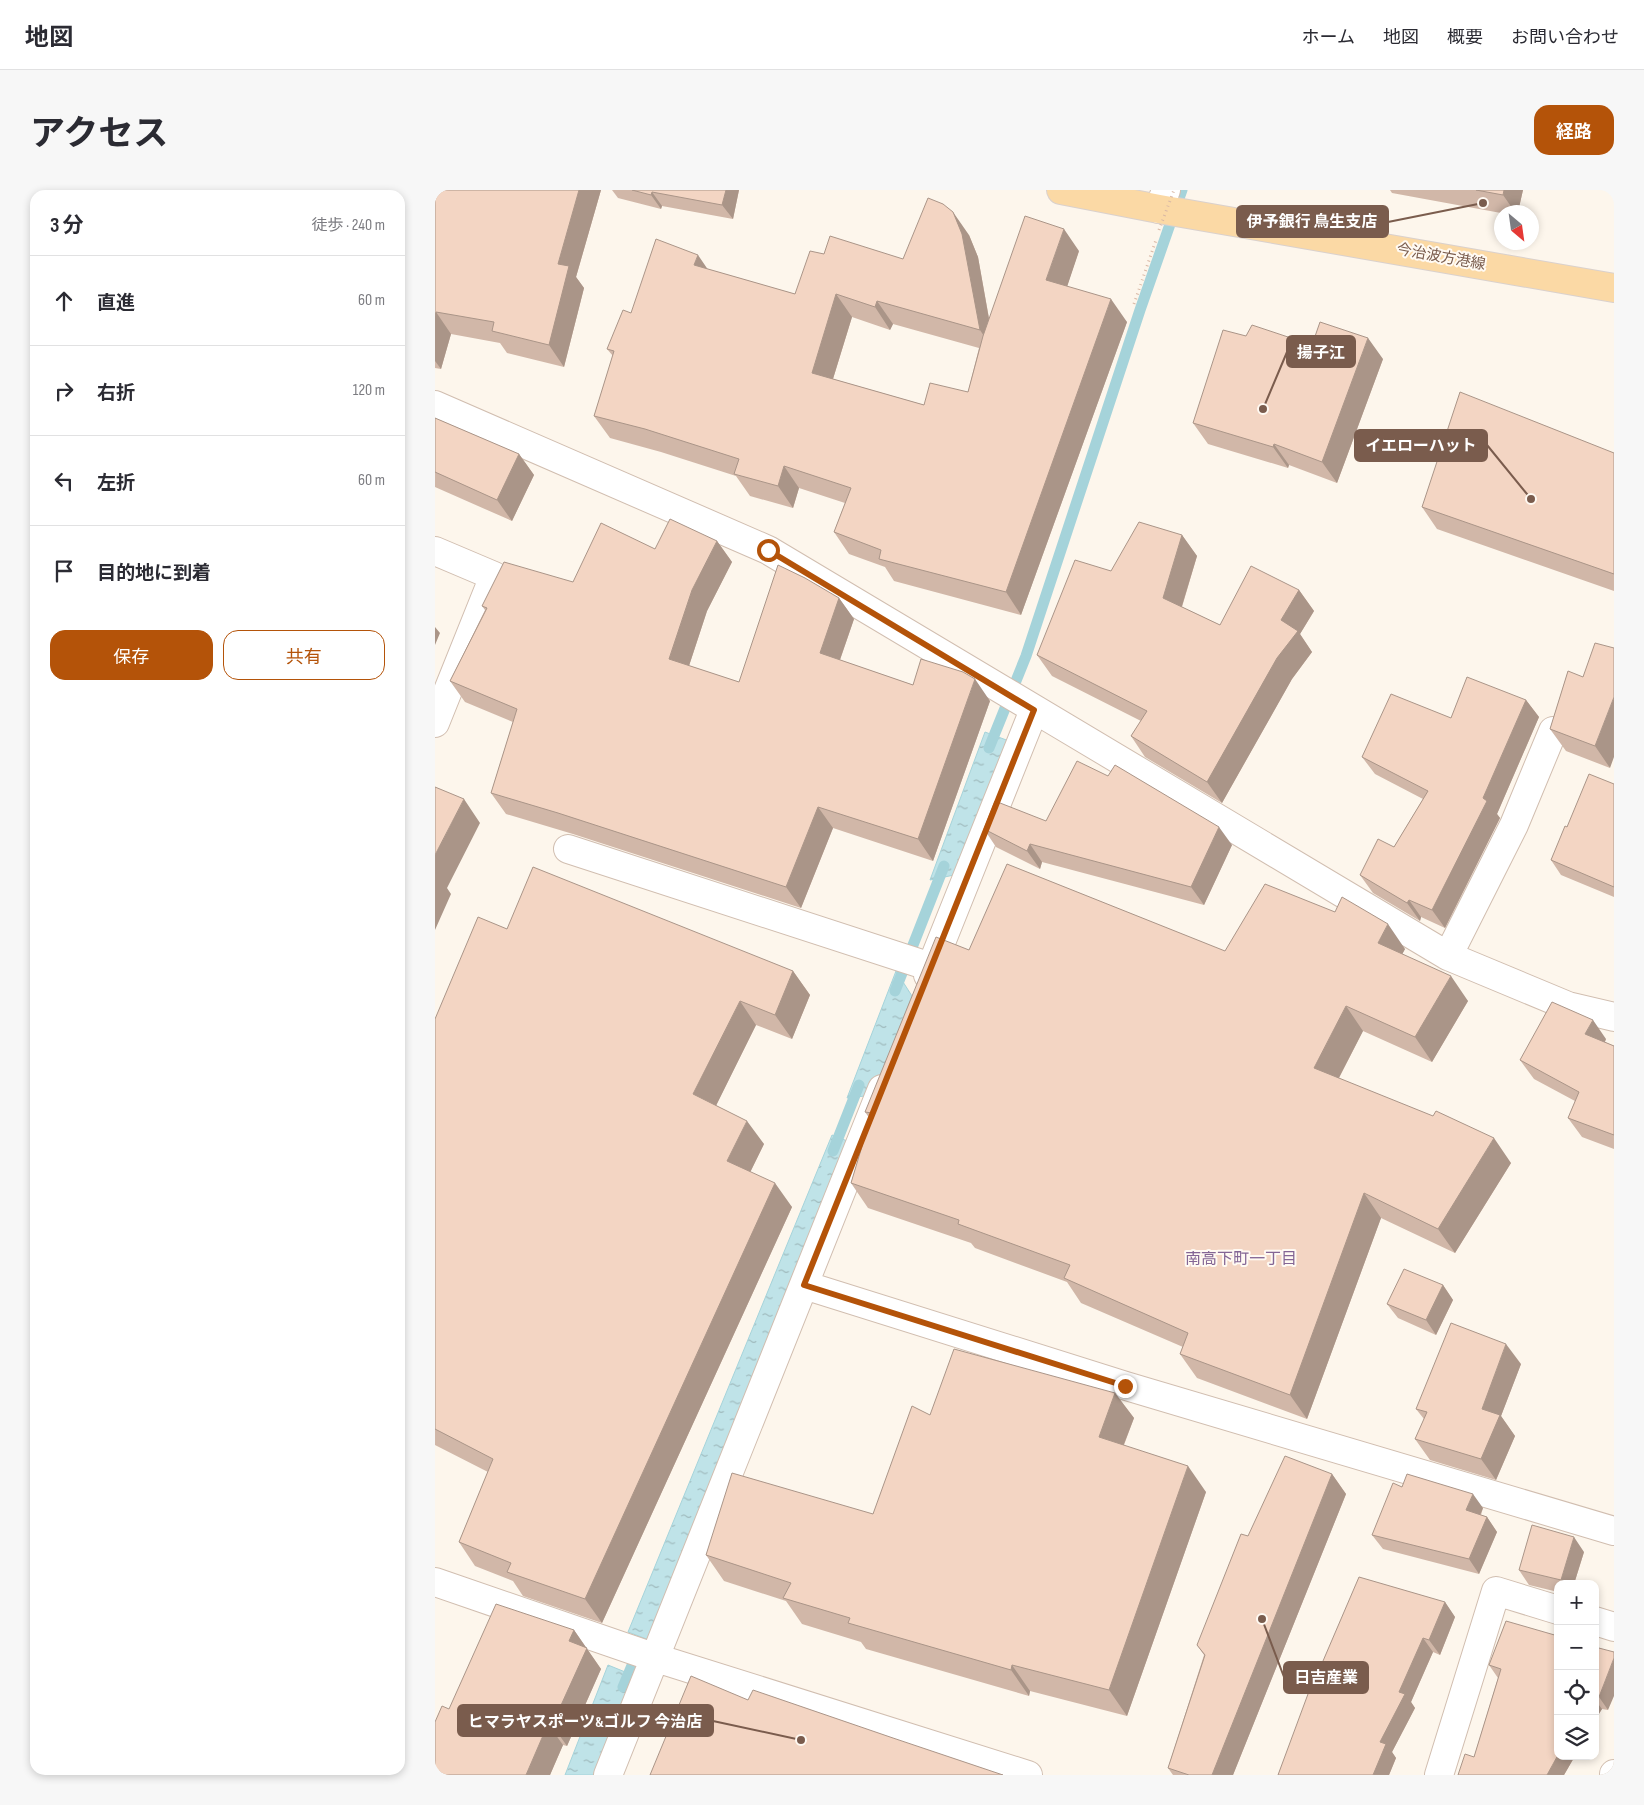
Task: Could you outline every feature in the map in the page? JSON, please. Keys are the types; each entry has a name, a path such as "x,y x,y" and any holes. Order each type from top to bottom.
{"main road":[{"name":"今治波方港線","path":"1061,190 1166,196 1614,288"}],"street":[{"path":"435,404 768,550 1448,956 1568,1006 1614,1017"},
{"path":"435,551 494,576 435,724"},
{"path":"920,995 1034,710"},
{"path":"1448,956 1514,825 1553,731"},
{"path":"569,850 931,968"},
{"path":"608,1775 891,1067"},
{"path":"804,1285 1125,1386 1614,1531"},
{"path":"435,1582 655,1658 1028,1775"},
{"path":"1439,1775 1496,1591 1554,1609"},
{"path":"1599,1622 1614,1627"}],"path":[{"path":"1134,304 1166,196"}],"water":[{"path":"985,732 1009,741 959,874 930,880"},
{"path":"896,971 912,996 874,1095 847,1098"},
{"path":"832,1135 855,1144 652,1641 628,1632"},
{"path":"608,1665 635,1676 596,1775 565,1775"}],"building":[{"path":"435,190 579,190 558,264 569,266 549,345 492,331 494,322 436,312 435,316"},
{"path":"632,190 726,190 722,205 652,192 651,195"},
{"path":"1476,190 1504,190 1503,195"},
{"path":"928,198 943,204 953,212 962,234 980,330 877,301 875,307 836,294 812,373 924,405 930,383 968,392 983,336 1025,216 1064,229 1046,280 1111,299 1006,592 879,559 881,550 834,532 851,488 784,466 778,486 734,474 739,459 645,429 594,416 614,351 607,349 623,310 631,313 656,239 698,255 694,265 795,294 810,251 824,254 830,236 903,259"},
{"path":"1320,322 1368,338 1322,462 1274,444 1273,447 1193,423 1223,330 1246,336 1252,325 1312,345"},
{"path":"1460,392 1614,453 1614,574 1422,507"},
{"path":"435,418 519,454 497,500 435,472"},
{"path":"670,519 717,541 692,590 669,659 739,682 778,565 839,598 820,653 913,685 921,659 963,672 975,679 918,839 818,807 786,887 491,793 517,709 450,681 487,608 482,606 504,562 573,582 601,523 655,549"},
{"path":"1139,522 1182,535 1163,598 1220,625 1251,566 1299,590 1281,620 1298,631 1277,658 1207,782 1131,736 1147,711 1037,655 1075,560 1111,571"},
{"path":"1595,643 1614,648 1614,697 1595,746 1550,729 1568,671 1583,677"},
{"path":"1467,677 1526,700 1483,798 1487,801 1432,910 1409,900 1407,903 1360,875 1378,839 1394,847 1428,791 1362,757 1391,694 1451,718"},
{"path":"1077,761 1108,776 1115,765 1219,827 1191,887 1030,844 1027,851 984,829 995,801 1046,821"},
{"path":"1589,774 1614,784 1614,887 1551,860"},
{"path":"435,787 464,799 435,855"},
{"path":"1007,864 1225,951 1265,884 1335,912 1342,897 1388,924 1378,943 1451,976 1415,1037 1346,1006 1314,1068 1433,1116 1436,1111 1494,1138 1438,1229 1364,1193 1290,1395 1180,1354 1188,1333 1064,1278 1070,1265 958,1224 959,1220 851,1183 872,1113 865,1112 936,937 969,950"},
{"path":"533,867 793,971 775,1015 740,1001 693,1094 747,1121 727,1161 775,1183 585,1599 507,1572 511,1563 459,1542 493,1459 435,1429 435,1019 478,917 507,929"},
{"path":"1552,1002 1593,1020 1585,1034 1614,1046 1614,1135 1568,1118 1579,1092 1520,1060"},
{"path":"1404,1269 1443,1285 1426,1320 1387,1304"},
{"path":"1451,1323 1506,1344 1482,1409 1500,1415 1481,1459 1415,1439 1427,1412 1416,1409"},
{"path":"954,1349 1115,1393 1099,1437 1188,1466 1109,1690 1012,1665 1011,1670 848,1623 850,1618 783,1598 791,1583 706,1555 732,1473 873,1514 912,1406 930,1415"},
{"path":"1285,1456 1332,1474 1212,1775 1189,1775 1168,1768 1205,1655 1197,1645 1241,1534 1248,1536"},
{"path":"1407,1474 1473,1494 1466,1510 1487,1517 1469,1559 1372,1535 1393,1483 1402,1487"},
{"path":"1532,1525 1574,1537 1561,1580 1519,1570"},
{"path":"1359,1577 1445,1602 1429,1640 1423,1638 1399,1692 1405,1694 1380,1742 1386,1744 1373,1775 1278,1775 1318,1667 1320,1668"},
{"path":"496,1604 574,1630 569,1641 587,1648 552,1725 548,1724 526,1775 435,1775 435,1722 442,1706 449,1709"},
{"path":"1506,1621 1554,1635 1555,1760 1547,1775 1458,1775 1465,1754 1474,1757 1501,1669 1489,1665"},
{"path":"1599,1648 1614,1652 1614,1658 1599,1697"},
{"path":"691,1676 748,1700 753,1690 1003,1775 650,1775"}],"waterway":[{"path":"989,748 1026,656 1140,310 1182,190"},
{"path":"895,991 944,866"},
{"path":"833,1151 859,1085"},
{"path":"623,1687 638,1651"}],"place":[{"name":"伊予銀行 鳥生支店","path":"1483,203"},
{"name":"揚子江","path":"1263,409"},
{"name":"イエローハット","path":"1531,499"},
{"name":"日吉産業","path":"1262,1619"},
{"name":"ヒマラヤスポーツ&ゴルフ 今治店","path":"801,1740"}],"district":[{"name":"南高下町一丁目","path":"1241,1259"}],"route":[{"path":"768,550 1034,710 804,1285 1125,1386"}]}
